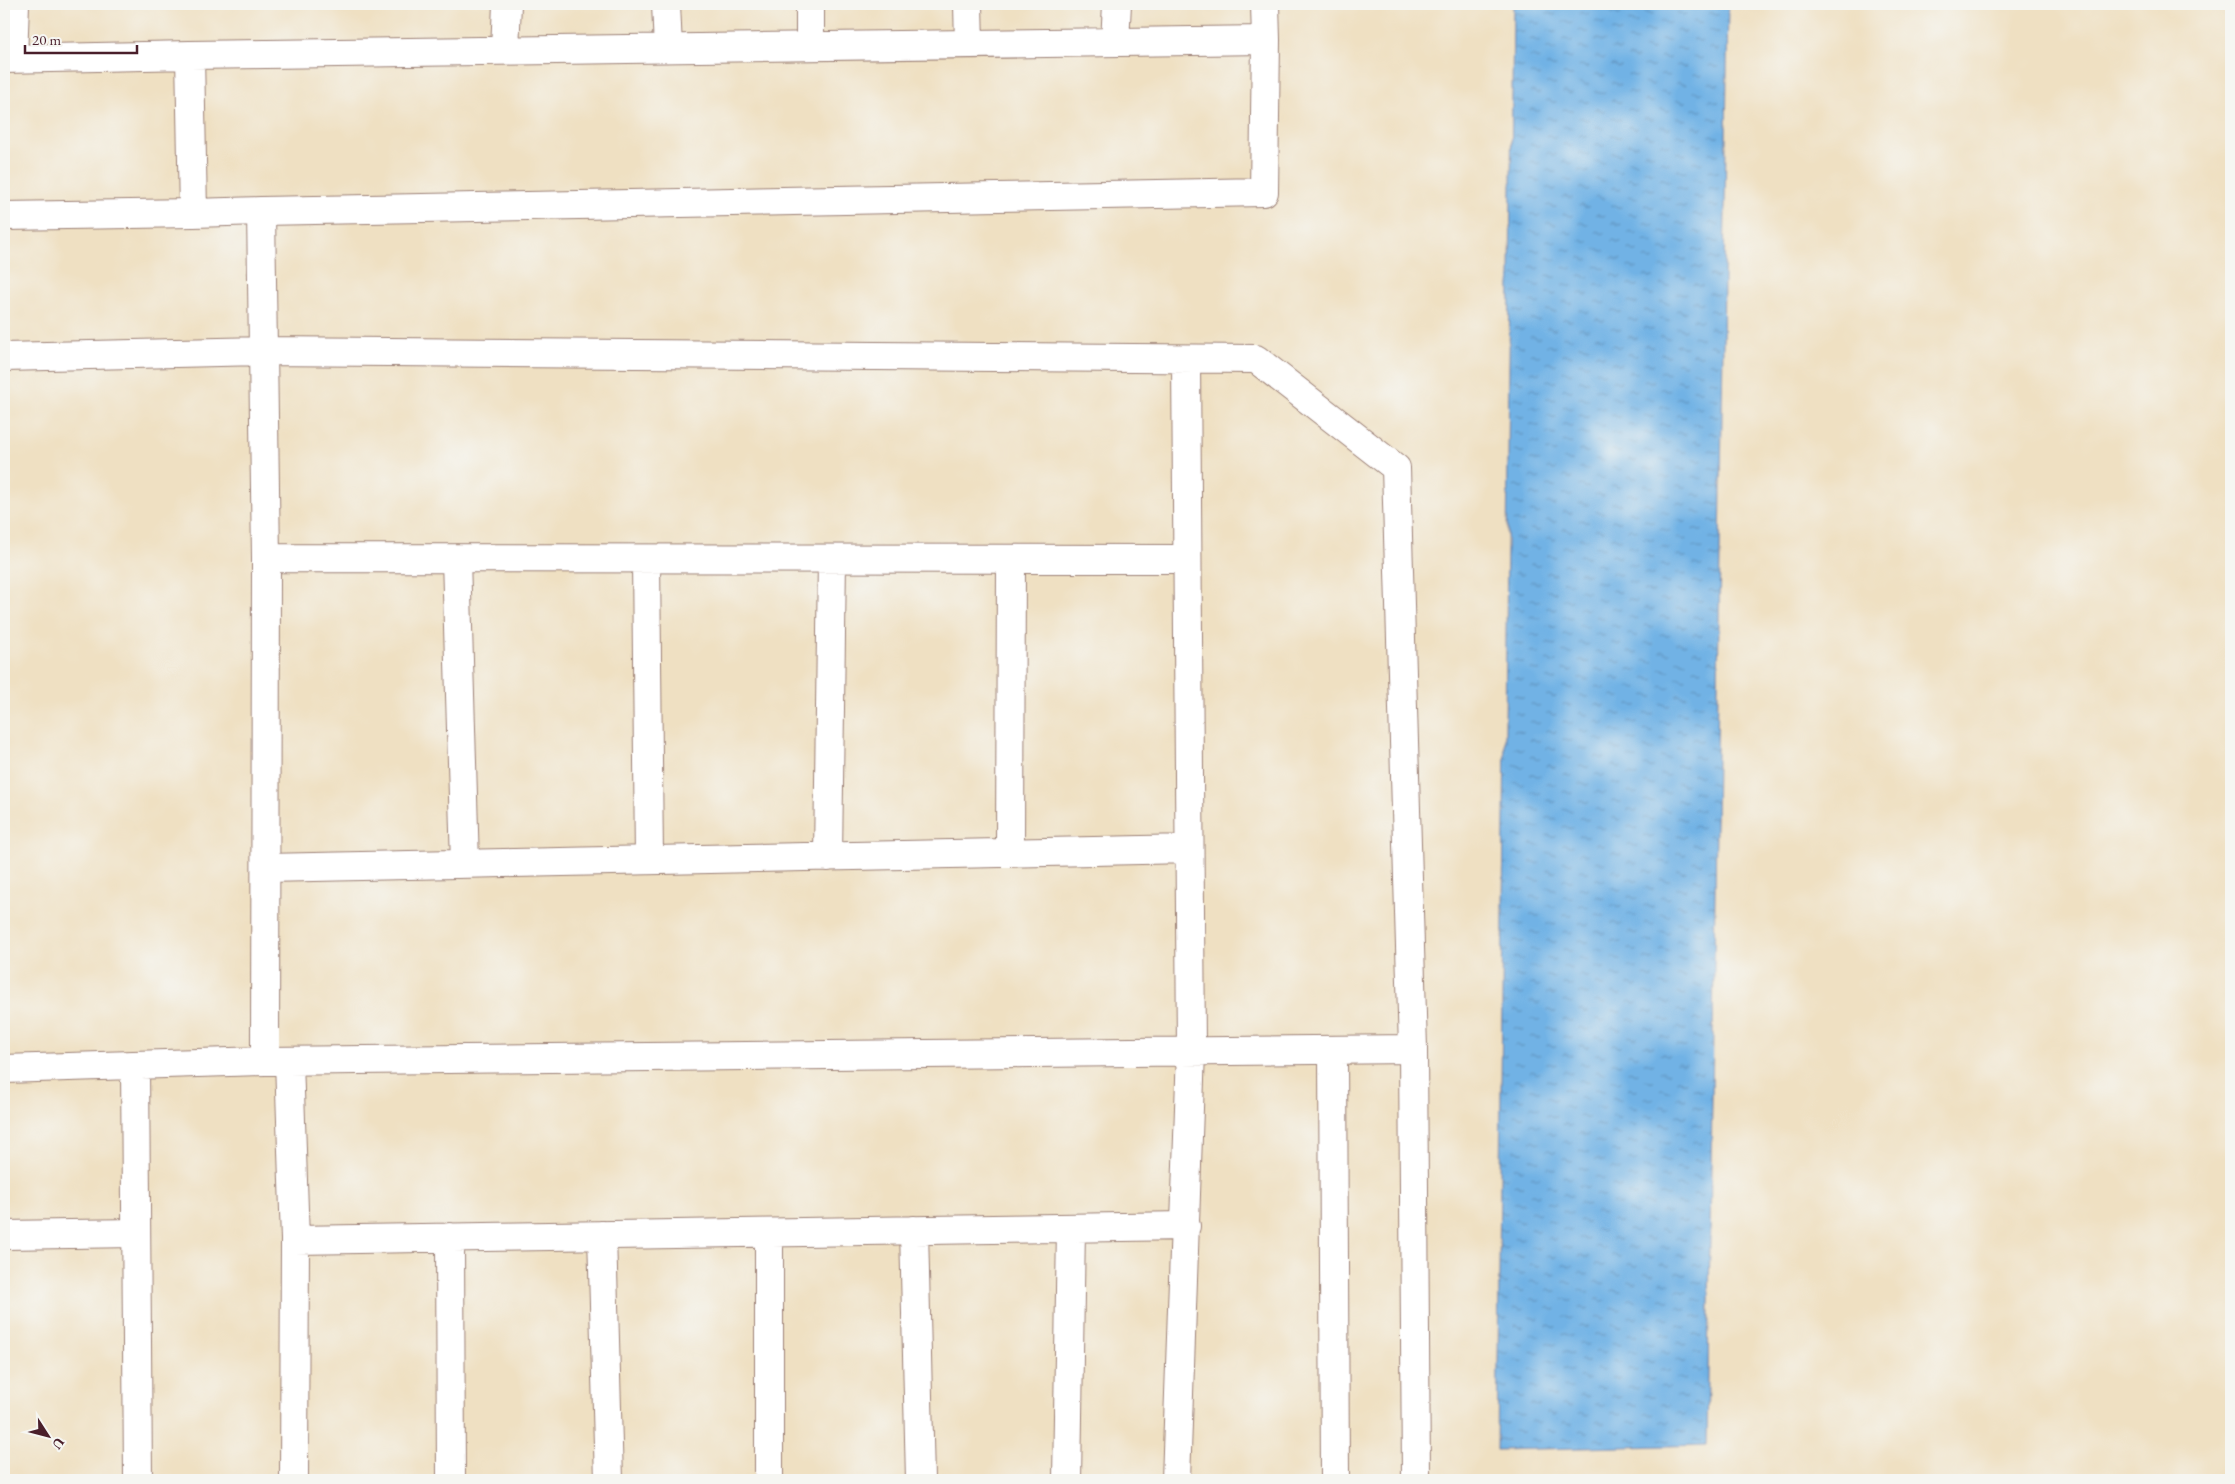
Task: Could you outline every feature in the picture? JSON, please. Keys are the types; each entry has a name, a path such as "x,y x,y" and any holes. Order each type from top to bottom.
{"street":[{"path":"15,4 8,59 190,54 1266,40"},
{"path":"505,50 507,4"},
{"path":"666,4 668,48"},
{"path":"810,4 810,46"},
{"path":"968,4 969,44"},
{"path":"1116,42 1117,4"},
{"path":"4,216 1264,192 1265,4"},
{"path":"190,54 193,213"},
{"path":"261,211 266,558 266,868 277,1061 295,1240 294,1480"},
{"path":"4,357 263,351 1256,359 1396,468 1413,1050 1416,1480"},
{"path":"1176,1480 1191,1052 1186,359"},
{"path":"266,558 1187,559"},
{"path":"456,559 465,864"},
{"path":"646,559 649,860"},
{"path":"828,857 832,559"},
{"path":"1010,853 1011,559"},
{"path":"266,868 1189,849"},
{"path":"1333,1050 1335,1480"},
{"path":"4,1069 277,1061 1413,1050"},
{"path":"135,1065 138,1480"},
{"path":"295,1240 1186,1226"},
{"path":"1067,1480 1071,1228"},
{"path":"914,1230 920,1480"},
{"path":"4,1235 136,1233"},
{"path":"769,1233 769,1480"},
{"path":"602,1235 609,1480"},
{"path":"450,1237 451,1480"}],"water":[{"path":"1513,4 1728,4 1707,1445 1497,1450"}]}
